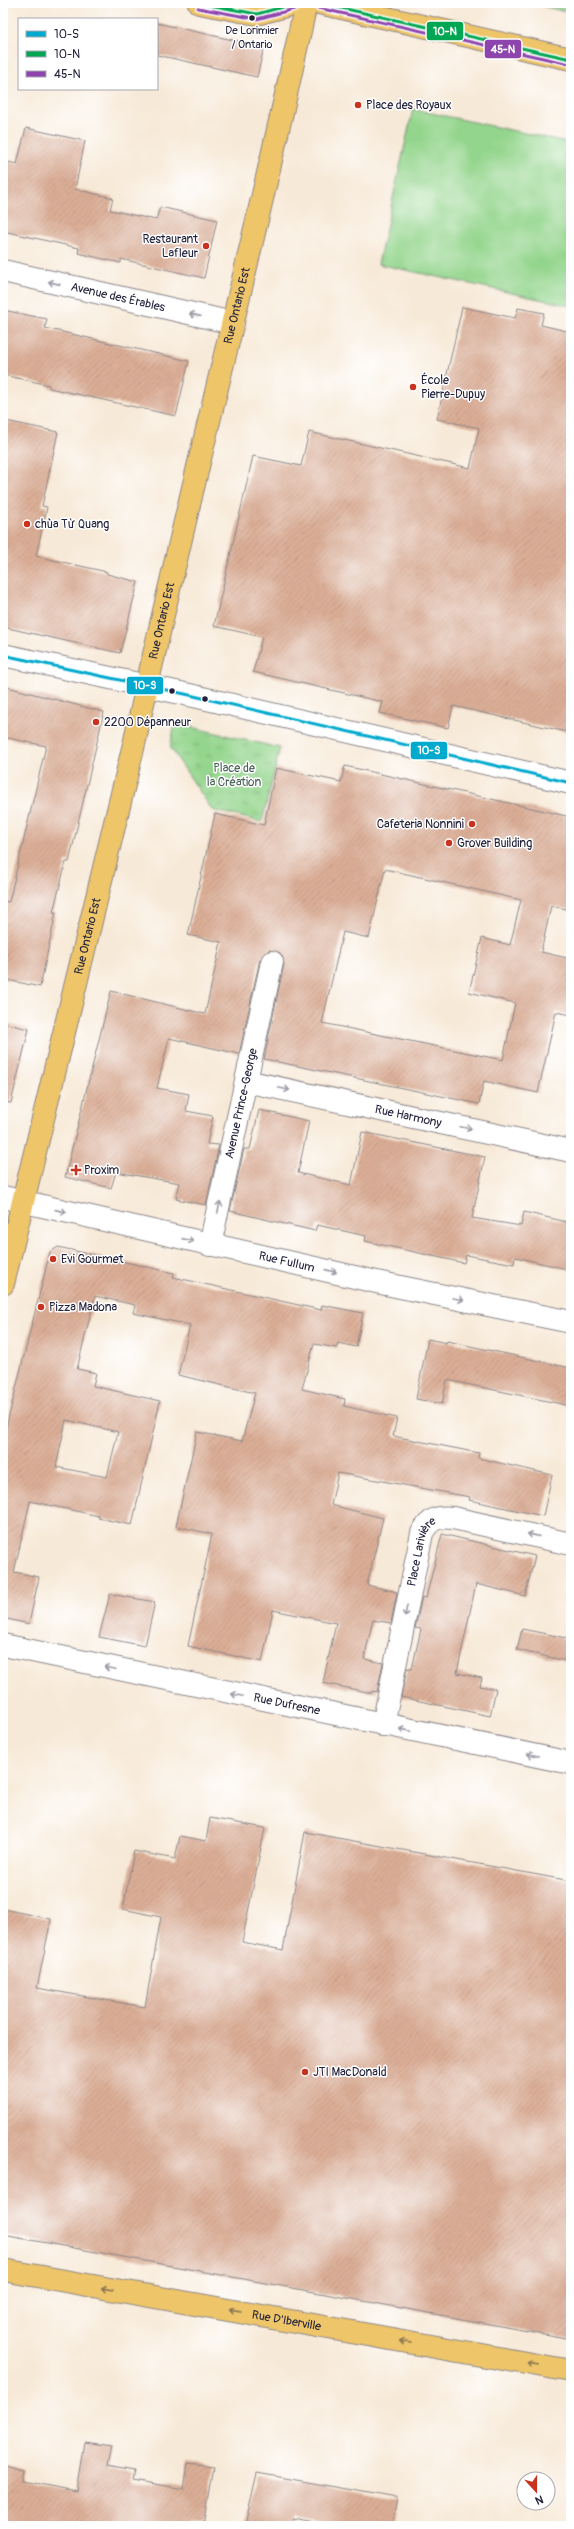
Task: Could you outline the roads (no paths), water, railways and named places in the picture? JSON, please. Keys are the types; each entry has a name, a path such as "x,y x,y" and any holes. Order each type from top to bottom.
{"main road":[{"path":"199,3 257,14 297,3"},
{"name":"Rue Ontario Est","path":"3,1284 13,1200 133,748 146,686 233,323 306,3"},
{"path":"319,3 571,59"},
{"name":"Rue D'Iberville","path":"3,2270 571,2371"}],"street":[{"name":"Avenue des Érables","path":"3,271 233,323"},
{"path":"3,655 571,783"},
{"name":"Avenue Prince-George","path":"210,1245 272,962"},
{"name":"Rue Harmony","path":"246,1080 571,1151"},
{"name":"Rue Fullum","path":"13,1200 210,1245 571,1322"},
{"name":"Place Larivière","path":"383,1725 422,1533 432,1519 440,1516 453,1518 571,1544"},
{"name":"Rue Dufresne","path":"3,1645 571,1763"}],"place":[{"name":"De Lorimier / Ontario","path":"252,18"},
{"name":"Place des Royaux","path":"358,105"},
{"name":"Restaurant Lafleur","path":"206,246"},
{"name":"École Pierre-Dupuy","path":"413,387"},
{"name":"chùa Từ Quang","path":"27,524"},
{"name":"2200 Dépanneur","path":"96,722"},
{"name":"Cafeteria Nonnini","path":"472,824"},
{"name":"Grover Building","path":"449,843"},
{"name":"Proxim","path":"76,1170"},
{"name":"Evi Gourmet","path":"53,1259"},
{"name":"Pizza Madona","path":"41,1307"},
{"name":"JTI MacDonald","path":"305,2072"}],"park label":[{"name":"Place de la Création","path":"234,775"}]}
